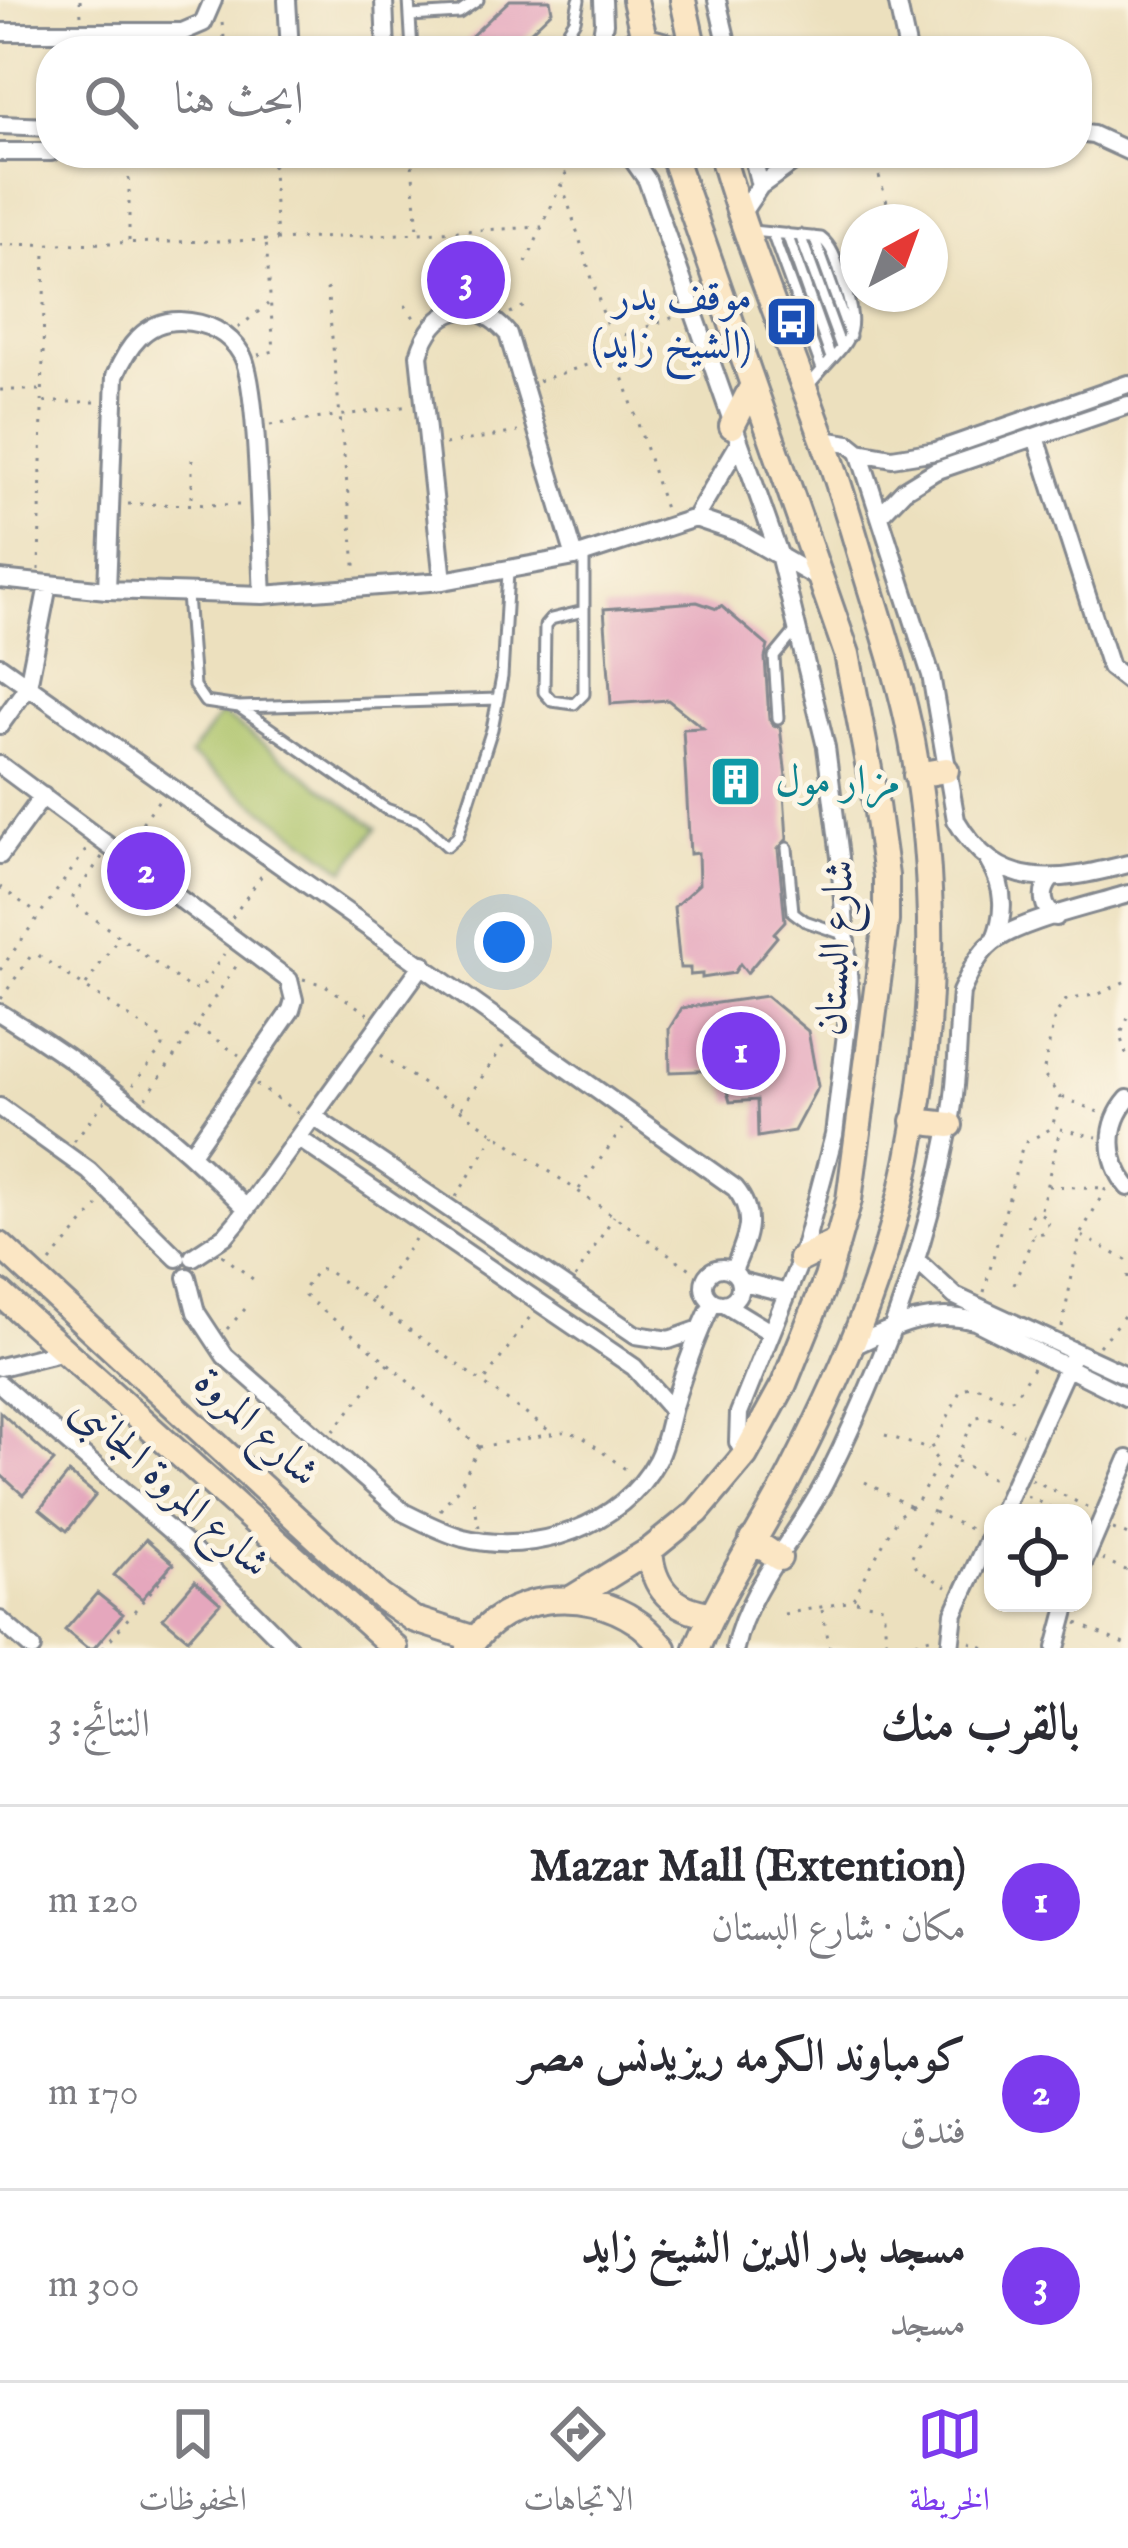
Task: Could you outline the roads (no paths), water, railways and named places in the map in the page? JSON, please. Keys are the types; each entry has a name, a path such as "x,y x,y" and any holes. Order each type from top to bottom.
{"street":[{"path":"287,0 289,36"},
{"path":"384,0 385,36"},
{"path":"602,36 603,0"},
{"path":"635,0 643,36"},
{"path":"683,0 691,36"},
{"path":"717,0 725,36"},
{"path":"897,0 905,36"},
{"path":"0,32 182,32 193,30 211,7"},
{"path":"0,125 36,126"},
{"path":"1092,135 1128,151"},
{"path":"0,152 36,152"},
{"path":"639,168 647,180 778,554 826,747 840,857 850,1000 834,1135 801,1259 739,1413 738,1442 746,1455"},
{"name":"شارع البستان","path":"571,1598 650,1550 697,1512 746,1455 766,1420 813,1316 856,1168 886,921 886,876 868,750 847,653 677,168"},
{"name":"شارع البستان","path":"697,1648 711,1614 796,1465 850,1348 892,1226 914,1121 927,1028 930,956 927,869 899,681 824,440 725,168"},
{"path":"756,168 760,186"},
{"path":"742,224 760,186 785,168"},
{"path":"443,581 419,355 425,333 439,318 460,310 482,312 508,334 579,556"},
{"path":"107,590 115,376 126,350 146,330 173,320 202,323 227,336 245,359 263,595"},
{"path":"824,440 892,458 936,451 1128,384"},
{"path":"695,518 753,385"},
{"path":"881,514 904,490 935,471 1128,405"},
{"path":"1036,437 1111,667 1128,681"},
{"path":"735,1648 746,1613 825,1482 892,1329 916,1260 950,1125 961,992 994,941 1003,912 993,868 956,820 931,675 859,452"},
{"path":"892,458 904,490"},
{"path":"0,579 187,595 263,595 443,581 579,556 695,518 739,532 821,580"},
{"path":"0,725 28,686 43,584"},
{"path":"0,666 423,964 743,1198 749,1232 736,1276 737,1296 718,1303 700,1329 660,1454 643,1482 616,1508 565,1534 532,1541 482,1541 427,1525 404,1512 214,1344 196,1312 187,1277 174,1268 185,1257 211,1247 237,1222 423,964"},
{"path":"0,765 289,980 294,1000 291,1010 191,1154"},
{"path":"916,775 946,770"},
{"path":"0,855 43,796"},
{"path":"984,856 1029,878 1050,880 1068,880 1128,864"},
{"path":"886,876 910,881 927,869"},
{"path":"1050,880 1043,897 1056,917"},
{"path":"994,941 1128,894"},
{"path":"880,972 900,947 916,946 930,956"},
{"path":"0,1013 125,1099 191,1154 244,1207"},
{"path":"1128,1099 1111,1140 1112,1158 1128,1187"},
{"path":"0,1107 66,1152 185,1257"},
{"path":"312,1119 646,1339 680,1339 700,1329"},
{"path":"914,1121 950,1125"},
{"path":"298,1138 643,1374 672,1410"},
{"path":"482,1263 498,1242"},
{"path":"801,1259 836,1243"},
{"name":"شارع المروة","path":"0,1245 381,1597 413,1619 472,1643"},
{"path":"916,1260 955,1296 1072,1355 1128,1376"},
{"path":"770,1332 718,1303 704,1289 705,1279 717,1268 787,1293"},
{"name":"شارع المروة","path":"0,1293 395,1648"},
{"path":"850,1348 932,1315 954,1316 975,1321 1041,1354 1072,1355 1128,1398"},
{"path":"0,1367 64,1351"},
{"path":"1004,1504 1072,1355"},
{"name":"شارع المروة الجانبى","path":"0,1384 189,1547 289,1648"},
{"path":"1092,1542 1128,1459"},
{"path":"752,1540 779,1558"},
{"path":"950,1641 962,1596 984,1549"},
{"path":"650,1550 657,1582 666,1596 679,1606 711,1614"},
{"path":"472,1643 518,1608 571,1598 624,1614 664,1648"},
{"path":"1056,1648 1065,1612"},
{"path":"0,1620 32,1648"}],"lane":[{"path":"409,0 411,36"},
{"path":"424,0 425,15"},
{"path":"410,16 459,13 478,0"},
{"path":"567,36 582,1"},
{"path":"742,224 814,237 828,243 832,251 854,313 850,336 806,389"},
{"path":"772,233 822,369"},
{"path":"787,234 831,358"},
{"path":"800,236 841,347"},
{"path":"579,556 584,611 584,694 574,704 552,701 544,692 545,626 584,611"},
{"path":"239,707 386,809 420,821 447,846 458,836 484,761 498,699 508,572"},
{"path":"187,595 198,696 205,702 239,707 498,699"},
{"path":"778,718 774,657 798,628"},
{"path":"787,848 794,913 805,922 844,934"}],"place":[{"name":"مسجد بدر الدين الشيخ زايد","path":"466,280"},
{"name":"موقف بدر (الشيخ زايد)","path":"791,322"},
{"name":"مزار مول","path":"736,782"},
{"name":"كومباوند الكرمه ريزيدنس مصر","path":"146,871"},
{"name":"Mazar Mall (Extention)","path":"741,1051"}]}
